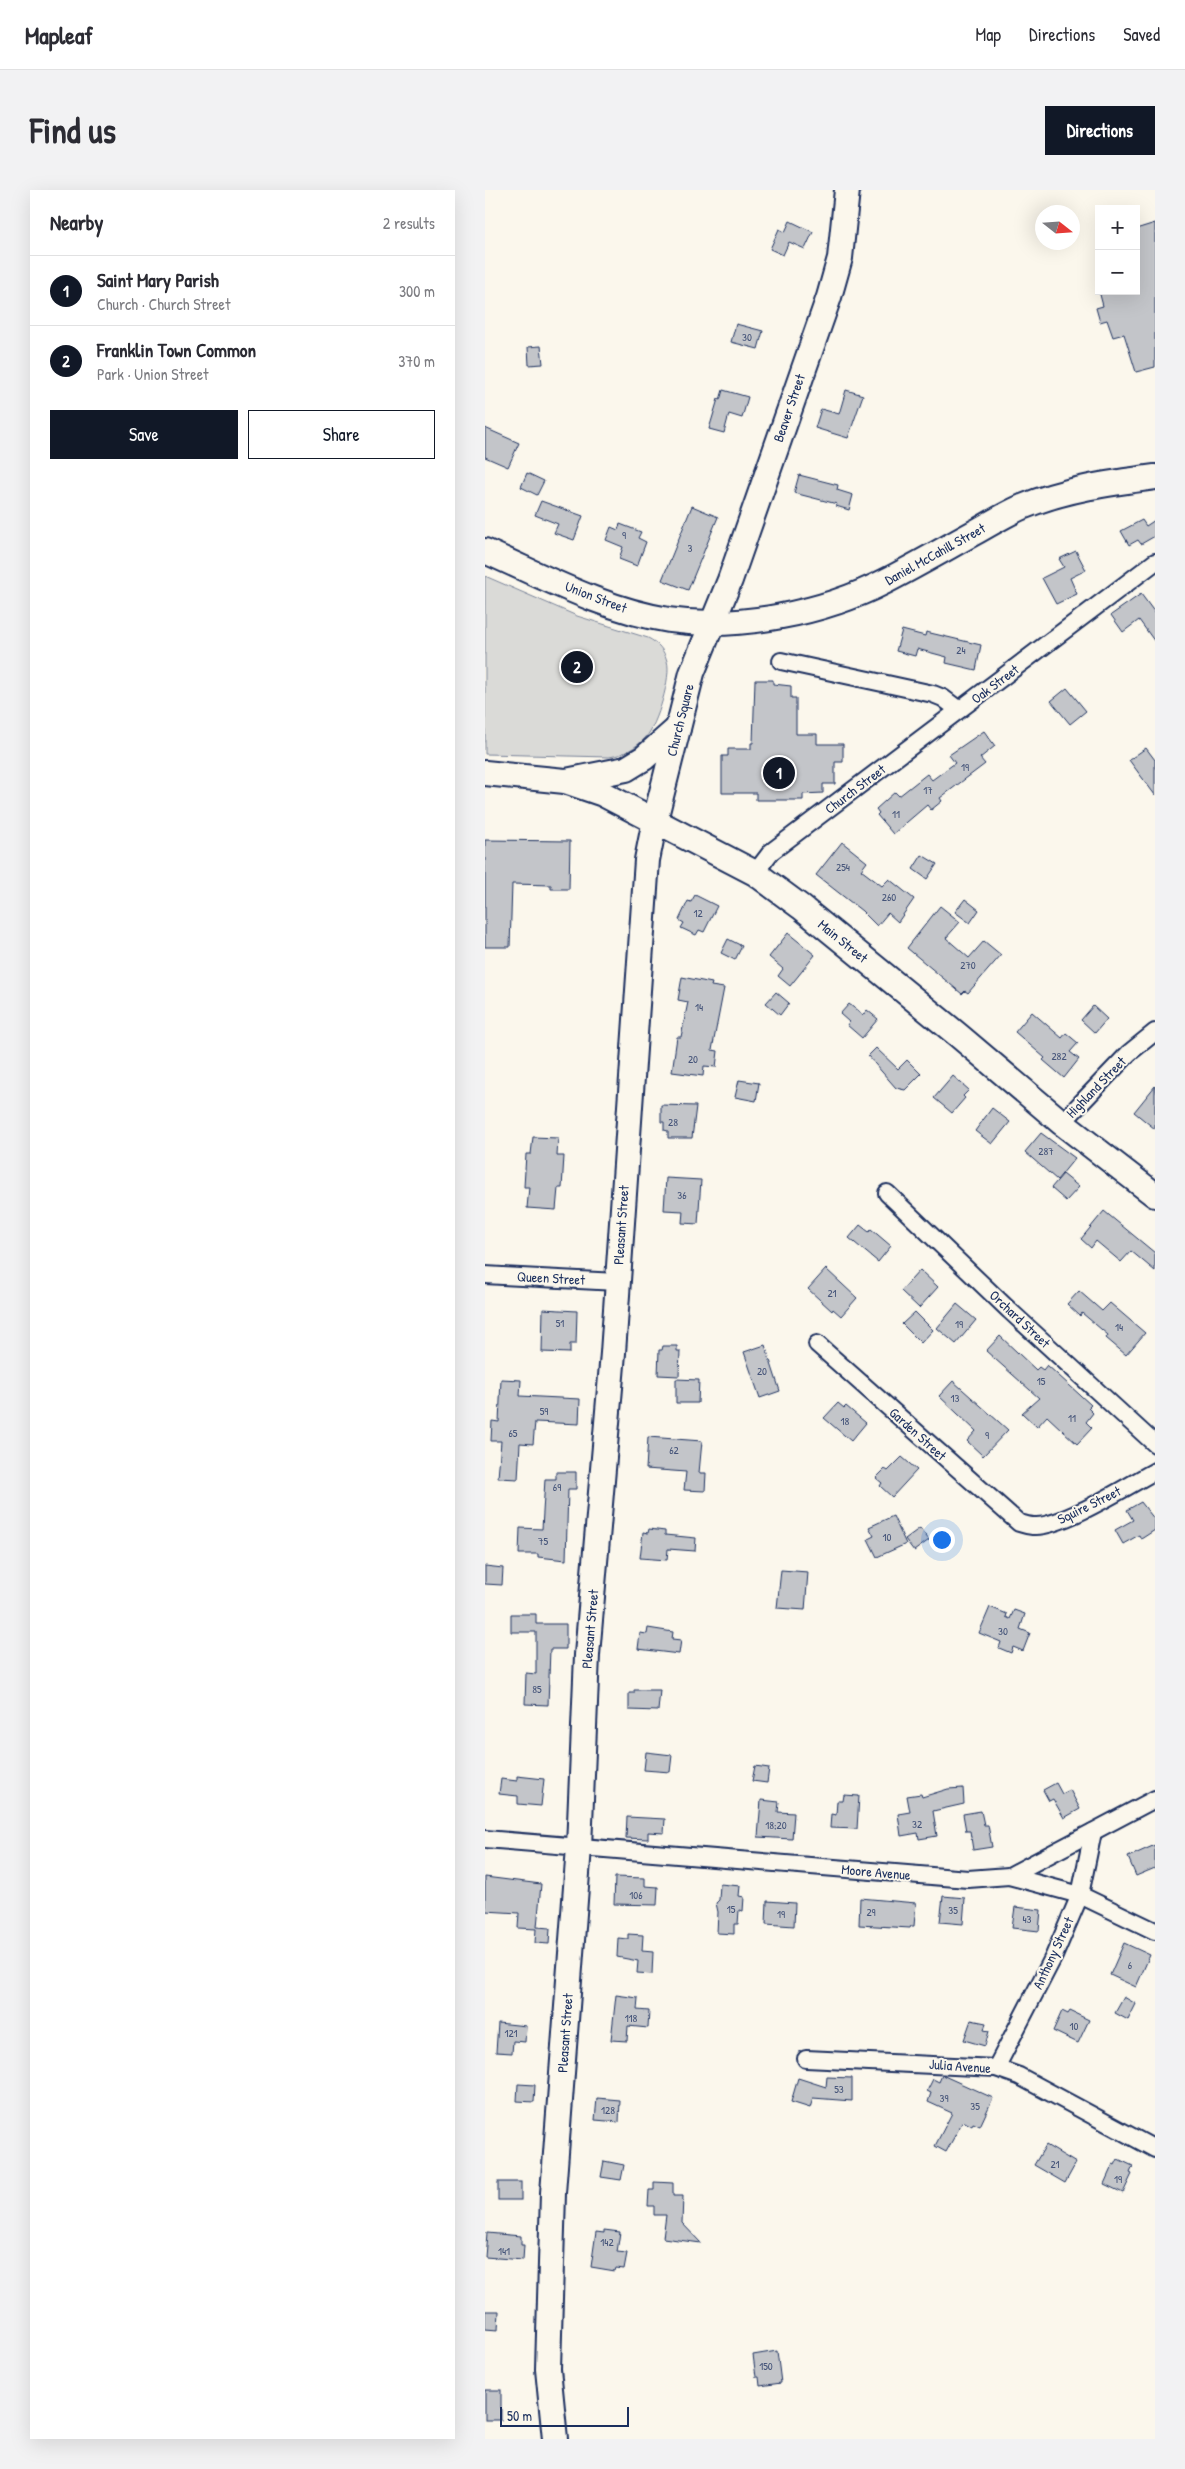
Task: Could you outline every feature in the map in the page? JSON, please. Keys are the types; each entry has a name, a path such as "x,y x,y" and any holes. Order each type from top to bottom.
{"main road":[{"name":"Beaver Street","path":"712,622 730,580 829,297 842,244 847,190"},
{"name":"Daniel McCahill Street","path":"712,622 775,616 833,603 886,581 1022,507 1082,487 1155,477"},
{"name":"Union Street","path":"485,551 586,595 640,613 669,620 712,622"},
{"name":"Church Square","path":"655,820 692,673 712,622"},
{"path":"565,781 626,769 644,758 678,728"},
{"name":"Main Street","path":"485,773 565,781 615,799 755,873 801,907 913,998 1061,1123 1155,1195"},
{"name":"Pleasant Street","path":"555,2439 548,2369 553,2203 579,1847 587,1655 601,1499 647,860 655,820"}],"street":[{"name":"Oak Street","path":"781,661 933,694 943,698 959,710 1155,562"},
{"name":"Church Street","path":"755,873 771,852 959,710"},
{"name":"Highland Street","path":"1061,1123 1129,1053 1155,1032"},
{"name":"Orchard Street","path":"887,1192 1010,1311 1155,1444"},
{"name":"Queen Street","path":"485,1275 617,1282"},
{"name":"Garden Street","path":"817,1344 1019,1523"},
{"name":"Squire Street","path":"1019,1523 1035,1526 1050,1524 1155,1472"},
{"name":"Moore Avenue","path":"485,1839 968,1879 1009,1876 1155,1798"},
{"name":"Anthony Street","path":"996,2068 1054,1956 1079,1895 1093,1832"},
{"path":"1009,1876 1079,1895 1155,1931"},
{"name":"Julia Avenue","path":"806,2059 996,2068 1019,2076 1155,2149"}],"shaded area":[{"path":"485,576 577,616 648,638 658,645 667,661 667,678 659,712 650,731 642,741 624,753 609,757 485,754"}],"building":[{"path":"790,221 813,232 805,249 789,242 783,255 770,249 779,229 785,232"},
{"path":"1155,223 1155,367 1136,372 1124,334 1113,337 1107,320 1100,322 1096,308 1103,306 1100,295 1140,295 1140,228"},
{"path":"736,324 763,331 758,349 731,342"},
{"path":"541,346 543,364 529,365 528,347"},
{"path":"723,390 748,397 742,418 729,414 724,433 709,429 718,399 720,400"},
{"path":"846,390 863,395 848,438 815,428 821,409 839,414"},
{"path":"485,428 519,443 508,467 485,457"},
{"path":"527,473 544,481 537,495 521,487"},
{"path":"799,475 838,485 837,490 853,495 849,510 836,506 837,504 794,493"},
{"path":"541,501 583,516 574,540 554,533 558,524 535,515"},
{"path":"692,506 718,517 688,590 662,580"},
{"path":"1142,520 1146,526 1155,520 1155,536 1141,544 1138,540 1129,545 1121,531"},
{"path":"620,524 641,532 638,538 646,542 637,566 619,559 623,547 606,540 611,527 618,530"},
{"path":"1076,551 1086,570 1070,578 1077,594 1056,604 1042,578 1064,567 1059,559"},
{"path":"1141,594 1155,613 1155,642 1139,620 1123,632 1111,615"},
{"path":"902,630 925,636 926,632 981,645 976,670 946,663 947,657 917,649 915,656 896,651"},
{"path":"755,680 773,680 773,684 791,686 791,698 796,698 796,734 817,734 817,744 843,744 843,762 835,762 835,784 823,784 823,793 803,794 803,800 756,800 756,793 722,793 722,756 728,756 728,749 751,749 751,743 753,743"},
{"path":"1067,688 1086,711 1070,724 1051,701"},
{"path":"984,731 995,746 980,758 985,764 940,798 942,801 931,810 927,805 893,834 877,815 879,813 876,809 895,792 899,796 927,774 932,780 955,763 949,755"},
{"path":"1146,748 1155,760 1155,795 1129,760"},
{"path":"485,840 570,841 569,889 551,889 551,885 512,884 510,947 485,947"},
{"path":"842,842 867,862 861,870 882,886 889,879 914,899 898,922 888,913 877,926 862,911 816,875"},
{"path":"922,855 937,864 927,879 913,869"},
{"path":"695,895 717,906 704,932 699,930 696,935 681,928 684,923 679,920 688,901 691,902"},
{"path":"965,899 979,910 970,923 955,912"},
{"path":"940,906 960,922 946,938 969,958 984,941 1001,955 968,993 965,991 962,994 907,948"},
{"path":"788,933 815,955 790,986 778,976 783,969 769,957"},
{"path":"728,939 742,946 735,960 721,953"},
{"path":"682,977 712,983 711,986 724,988 712,1050 718,1051 716,1067 704,1066 703,1076 672,1072 677,1037 681,1037 688,1002 678,1000"},
{"path":"776,992 789,1003 780,1015 766,1003"},
{"path":"849,1004 863,1015 867,1010 878,1019 862,1038 847,1025 849,1022 840,1014"},
{"path":"1093,1006 1107,1019 1095,1033 1081,1020"},
{"path":"1032,1012 1062,1038 1066,1033 1078,1043 1070,1052 1079,1059 1064,1078 1043,1060 1045,1058 1015,1032"},
{"path":"876,1048 898,1069 907,1060 921,1074 905,1090 896,1088 868,1056"},
{"path":"953,1076 969,1090 963,1096 965,1098 952,1113 934,1098"},
{"path":"739,1080 759,1083 756,1101 735,1097"},
{"path":"1155,1086 1155,1129 1134,1112"},
{"path":"661,1105 696,1106 692,1138 668,1138 668,1131 664,1130 664,1122 661,1122"},
{"path":"992,1108 1010,1122 992,1144 975,1131"},
{"path":"1041,1133 1075,1158 1057,1180 1025,1152"},
{"path":"533,1137 558,1138 557,1156 564,1156 562,1188 558,1188 556,1210 527,1208 529,1187 524,1187 526,1154 531,1154"},
{"path":"1063,1174 1079,1187 1066,1201 1051,1188"},
{"path":"666,1178 701,1180 698,1224 682,1223 683,1211 664,1210"},
{"path":"1104,1211 1155,1253 1155,1271 1131,1251 1121,1262 1096,1241 1091,1248 1081,1239"},
{"path":"860,1225 869,1232 871,1229 891,1246 878,1262 849,1238"},
{"path":"826,1269 857,1298 841,1316 833,1309 832,1311 808,1289"},
{"path":"920,1270 938,1287 919,1308 901,1291"},
{"path":"1079,1291 1102,1311 1110,1303 1145,1333 1126,1355 1106,1338 1108,1335 1082,1313 1080,1316 1067,1304"},
{"path":"957,1304 976,1320 956,1344 937,1328"},
{"path":"543,1309 577,1311 576,1344 570,1344 570,1353 542,1352"},
{"path":"915,1312 933,1330 921,1343 902,1324"},
{"path":"1000,1336 1036,1370 1039,1367 1043,1370 1047,1365 1091,1405 1088,1408 1093,1413 1086,1422 1092,1428 1077,1444 1047,1416 1037,1427 1022,1413 1039,1398 986,1351"},
{"path":"765,1345 780,1391 760,1398 744,1352"},
{"path":"663,1346 677,1346 677,1351 680,1351 679,1376 658,1375 659,1350 662,1350"},
{"path":"501,1379 521,1380 520,1396 580,1399 579,1424 535,1422 533,1444 520,1443 518,1479 498,1478 501,1441 491,1441 492,1421 499,1422"},
{"path":"676,1379 699,1380 698,1403 676,1403"},
{"path":"953,1381 1008,1430 983,1456 967,1441 976,1431 939,1396"},
{"path":"838,1403 844,1408 846,1406 866,1423 851,1441 824,1418"},
{"path":"648,1437 702,1441 699,1473 706,1473 705,1491 684,1490 686,1472 646,1469"},
{"path":"902,1457 917,1470 892,1497 880,1486 882,1483 876,1478 885,1469 888,1471"},
{"path":"556,1472 576,1472 576,1489 568,1489 566,1560 538,1557 538,1554 519,1554 520,1528 542,1529 545,1479 556,1479"},
{"path":"1141,1502 1155,1520 1155,1530 1141,1539 1139,1535 1123,1544 1115,1530 1133,1520 1127,1510"},
{"path":"893,1516 906,1544 877,1557 868,1539 874,1536 869,1527"},
{"path":"920,1528 929,1540 914,1551 905,1539"},
{"path":"649,1529 665,1531 665,1535 696,1538 695,1551 668,1549 667,1560 640,1558 643,1532 648,1533"},
{"path":"485,1566 503,1568 502,1585 485,1584"},
{"path":"781,1570 808,1572 805,1610 777,1608"},
{"path":"990,1607 1007,1614 1006,1617 1010,1619 1014,1610 1025,1614 1020,1629 1030,1633 1023,1651 1013,1647 1011,1653 999,1648 1001,1642 979,1633"},
{"path":"511,1614 536,1614 536,1624 566,1624 566,1649 550,1649 548,1705 525,1704 526,1673 536,1674 536,1632 511,1632"},
{"path":"648,1628 673,1632 672,1639 681,1640 679,1654 638,1649 640,1633 647,1634"},
{"path":"634,1690 660,1690 658,1711 629,1710 629,1693 634,1693"},
{"path":"646,1752 672,1755 670,1772 644,1770"},
{"path":"755,1766 769,1768 767,1783 752,1781"},
{"path":"517,1776 544,1779 541,1806 518,1804 518,1796 499,1794 501,1779 517,1781"},
{"path":"1056,1783 1062,1794 1070,1790 1080,1809 1064,1818 1053,1799 1049,1801 1043,1790"},
{"path":"963,1788 964,1804 933,1811 937,1836 919,1839 918,1833 901,1836 898,1814 910,1812 907,1796 921,1794 922,1797 948,1789"},
{"path":"844,1795 859,1796 857,1829 830,1828 831,1814 836,1815 837,1801 843,1801"},
{"path":"761,1800 779,1802 778,1812 794,1813 792,1839 758,1837"},
{"path":"981,1811 984,1825 988,1825 992,1847 973,1850 970,1831 966,1831 963,1814"},
{"path":"627,1817 665,1819 664,1833 648,1832 648,1839 626,1838"},
{"path":"1155,1845 1155,1868 1136,1876 1128,1857"},
{"path":"485,1877 541,1884 537,1927 550,1928 549,1944 535,1943 536,1929 518,1928 519,1913 485,1911"},
{"path":"615,1877 645,1878 645,1886 658,1887 657,1905 614,1904"},
{"path":"720,1884 740,1886 739,1896 744,1897 743,1911 739,1910 738,1924 734,1924 734,1934 717,1933 718,1912 716,1903 719,1900"},
{"path":"943,1896 965,1898 963,1924 940,1922"},
{"path":"860,1898 916,1903 914,1926 910,1928 859,1925"},
{"path":"767,1901 795,1903 794,1926 766,1924"},
{"path":"1015,1907 1041,1910 1039,1931 1012,1928"},
{"path":"628,1934 643,1935 642,1951 653,1952 652,1974 637,1973 638,1961 617,1957 618,1938 628,1939"},
{"path":"1124,1943 1150,1955 1136,1987 1110,1975"},
{"path":"616,1995 638,1998 637,2010 649,2011 648,2028 628,2026 627,2041 611,2040"},
{"path":"1124,1997 1136,2004 1128,2020 1115,2013"},
{"path":"1062,2011 1068,2014 1070,2011 1089,2020 1078,2043 1053,2031"},
{"path":"971,2020 986,2023 984,2030 989,2031 985,2046 964,2040"},
{"path":"498,2023 526,2026 525,2042 513,2041 512,2053 496,2052"},
{"path":"942,2075 993,2098 980,2126 973,2123 972,2126 963,2121 946,2152 935,2146 952,2113 928,2102 931,2093 927,2091 933,2079 939,2082"},
{"path":"827,2077 852,2078 852,2101 813,2098 810,2108 791,2102 798,2078 826,2087"},
{"path":"518,2084 535,2085 534,2102 517,2101"},
{"path":"597,2098 620,2100 619,2122 595,2120"},
{"path":"1046,2145 1076,2163 1065,2183 1034,2165"},
{"path":"1118,2159 1133,2166 1130,2173 1132,2174 1123,2193 1104,2184 1113,2164 1115,2165"},
{"path":"604,2161 624,2165 621,2180 601,2177"},
{"path":"498,2182 521,2182 521,2200 498,2200"},
{"path":"654,2182 673,2183 673,2196 683,2196 682,2223 701,2243 663,2238 666,2215 654,2215 654,2206 648,2206 649,2190 654,2190"},
{"path":"604,2230 620,2232 617,2252 627,2253 624,2269 616,2268 615,2271 591,2267 596,2232 604,2233"},
{"path":"487,2233 521,2236 521,2245 524,2245 523,2260 485,2257"},
{"path":"485,2311 499,2311 498,2330 485,2329"},
{"path":"777,2351 781,2383 760,2386 759,2377 756,2377 753,2355"},
{"path":"485,2390 501,2390 501,2420 485,2420"}],"place":[{"name":"Franklin Town Common","path":"577,667"},
{"name":"Saint Mary Parish","path":"779,773"}]}
